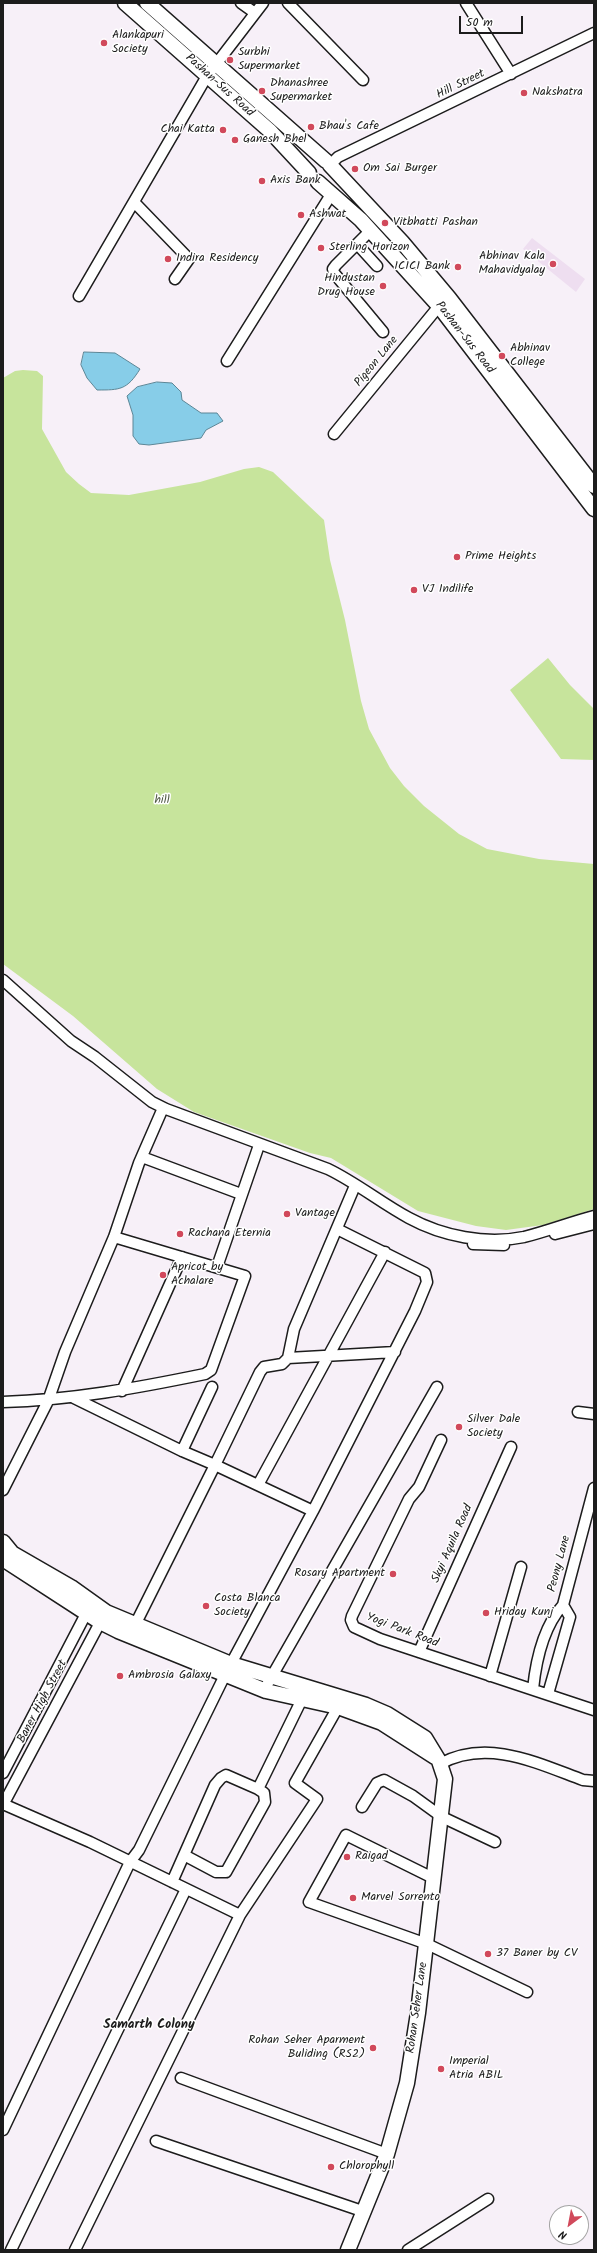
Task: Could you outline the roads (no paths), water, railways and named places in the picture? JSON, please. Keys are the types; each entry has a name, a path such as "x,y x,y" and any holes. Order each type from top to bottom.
{"street":[{"name":"Pashan-Sus Road","path":"125,3 270,131 314,177 371,230 439,306 594,509"},
{"name":"Pashan-Sus Road","path":"147,3 331,161 449,298 594,486"},
{"path":"241,3 255,14"},
{"path":"79,296 207,76 263,3"},
{"path":"288,3 363,80"},
{"path":"466,3 512,74"},
{"name":"Hill Street","path":"331,161 594,33"},
{"path":"314,177 328,179 332,170 331,161"},
{"path":"227,361 332,193"},
{"path":"134,202 189,259 176,279"},
{"path":"371,230 333,269 334,273 383,332"},
{"path":"357,244 377,266"},
{"name":"Pigeon Lane","path":"334,434 439,306"},
{"path":"3,980 71,1042 95,1056 152,1102 164,1109 328,1169 351,1180 407,1217 428,1228 470,1238 510,1239 524,1237 594,1216"},
{"path":"164,1109 168,1115 331,1175 412,1225 436,1235 464,1243 488,1246 512,1244 594,1224"},
{"path":"3,1490 48,1400 65,1352 114,1237 142,1157 164,1109"},
{"path":"217,1267 258,1148"},
{"path":"142,1157 242,1194"},
{"path":"134,1624 216,1466 260,1372 264,1367 282,1364 288,1358 294,1329 354,1188"},
{"path":"3,2130 130,1862 142,1843 228,1670 313,1511 394,1352 427,1282 425,1273 337,1229"},
{"path":"3,1402 74,1398 122,1391 205,1374 211,1370 245,1280 245,1276 114,1237"},
{"path":"258,1485 330,1356 385,1252"},
{"path":"122,1391 182,1257"},
{"path":"288,1358 394,1352"},
{"path":"182,1451 212,1387"},
{"path":"264,1690 438,1387"},
{"path":"74,1398 182,1451 313,1511"},
{"path":"578,1412 594,1414"},
{"name":"Yogi Park Road","path":"441,1440 419,1487 409,1498 351,1620 354,1626 380,1639 490,1676 593,1708"},
{"name":"Skyi Aquila Road","path":"419,1652 511,1447"},
{"name":"Peony Lane","path":"533,1689 542,1642 553,1616 563,1605 594,1488"},
{"path":"3,1542 12,1553 31,1570"},
{"path":"3,1558 31,1570 90,1607 118,1631 228,1670"},
{"path":"490,1676 521,1567"},
{"path":"548,1694 570,1617 563,1605"},
{"name":"Baner High Street","path":"3,1773 90,1607"},
{"path":"103,1617 134,1624 228,1670 264,1690 338,1707 382,1723 438,1761 455,1756 493,1752 513,1755 583,1780 594,1781"},
{"name":"Baner High Street","path":"3,1804 103,1617"},
{"name":"Rohan Seher Lane","path":"228,1670 272,1677 366,1705 387,1714 426,1738 438,1761 445,1779 427,1944 407,2083 387,2154 348,2250"},
{"path":"258,1789 302,1699"},
{"path":"75,2250 240,1915 317,1799 295,1783 338,1707"},
{"path":"172,1882 215,1785 221,1778 226,1775 258,1789 264,1794 265,1802 226,1872 216,1872 184,1855"},
{"path":"583,1780 594,1776"},
{"path":"362,1807 377,1783 384,1780 413,1796 442,1816 495,1842"},
{"path":"3,1804 186,1888 240,1915"},
{"path":"435,1878 346,1835 309,1902 427,1944 528,1992"},
{"path":"11,2250 186,1888"},
{"path":"181,2078 387,2154"},
{"path":"156,2141 364,2212"},
{"path":"408,2250 488,2199"}],"water":[{"path":"84,352 115,353 140,369 127,385 112,390 97,390 87,378 81,365"},
{"path":"157,382 172,383 181,392 182,400 201,413 217,413 223,421 206,430 201,438 149,445 139,444 133,436 133,415 127,396 137,387"}],"place":[{"name":"Alankapuri Society","path":"104,43"},
{"name":"Surbhi Supermarket","path":"230,60"},
{"name":"Dhanashree Supermarket","path":"262,91"},
{"name":"Nakshatra","path":"524,93"},
{"name":"Bhau's Cafe","path":"311,127"},
{"name":"Chai Katta","path":"223,130"},
{"name":"Ganesh Bhel","path":"235,140"},
{"name":"Om Sai Burger","path":"355,169"},
{"name":"Axis Bank","path":"262,181"},
{"name":"Ashwat","path":"301,215"},
{"name":"Vitbhatti Pashan","path":"385,223"},
{"name":"Sterling Horizon","path":"321,248"},
{"name":"Indira Residency","path":"168,259"},
{"name":"Abhinav Kala Mahavidyalay","path":"553,264"},
{"name":"ICICI Bank","path":"458,267"},
{"name":"Hindustan Drug House","path":"383,286"},
{"name":"Abhinav College","path":"502,356"},
{"name":"Prime Heights","path":"457,557"},
{"name":"VJ Indilife","path":"414,590"},
{"name":"Vantage","path":"287,1214"},
{"name":"Rachana Eternia","path":"180,1234"},
{"name":"Apricot by Achalare","path":"163,1275"},
{"name":"Silver Dale Society","path":"459,1427"},
{"name":"Rosary Apartment","path":"393,1574"},
{"name":"Costa Blanca Society","path":"206,1606"},
{"name":"Hriday Kunj","path":"486,1613"},
{"name":"Ambrosia Galaxy","path":"120,1676"},
{"name":"Raigad","path":"347,1857"},
{"name":"Marvel Sorrento","path":"353,1898"},
{"name":"37 Baner by CV","path":"488,1954"},
{"name":"Rohan Seher Aparment Buliding (RS2)","path":"373,2048"},
{"name":"Imperial Atria ABIL","path":"441,2069"},
{"name":"Chlorophyll","path":"331,2167"}],"district":[{"name":"Samarth Colony","path":"149,2026"}],"park label":[{"name":"hill","path":"162,801"}]}
